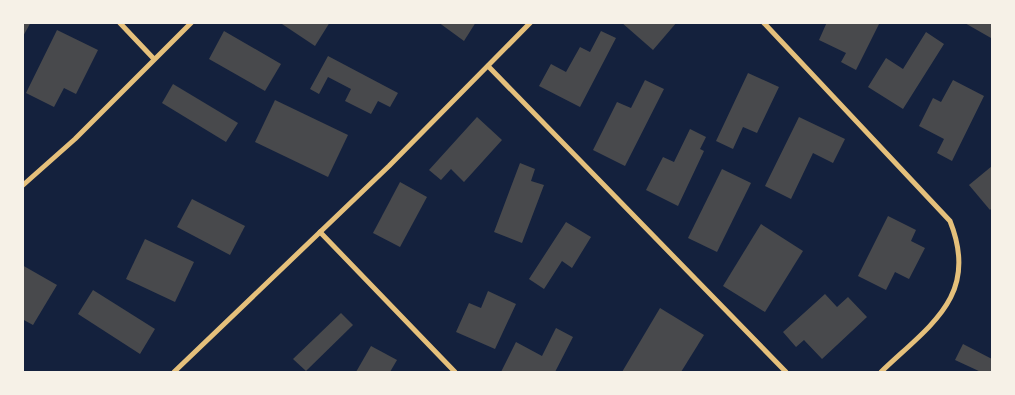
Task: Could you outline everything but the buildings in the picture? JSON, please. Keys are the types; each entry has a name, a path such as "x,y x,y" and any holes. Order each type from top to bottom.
{"street":[{"path":"119,22 154,59"},
{"path":"22,186 74,139 192,22"},
{"path":"174,372 390,166 531,22"},
{"path":"763,22 950,221 958,240 960,263 957,283 950,301 938,317 881,372"},
{"path":"488,66 786,372"},
{"path":"320,232 455,372"}]}
